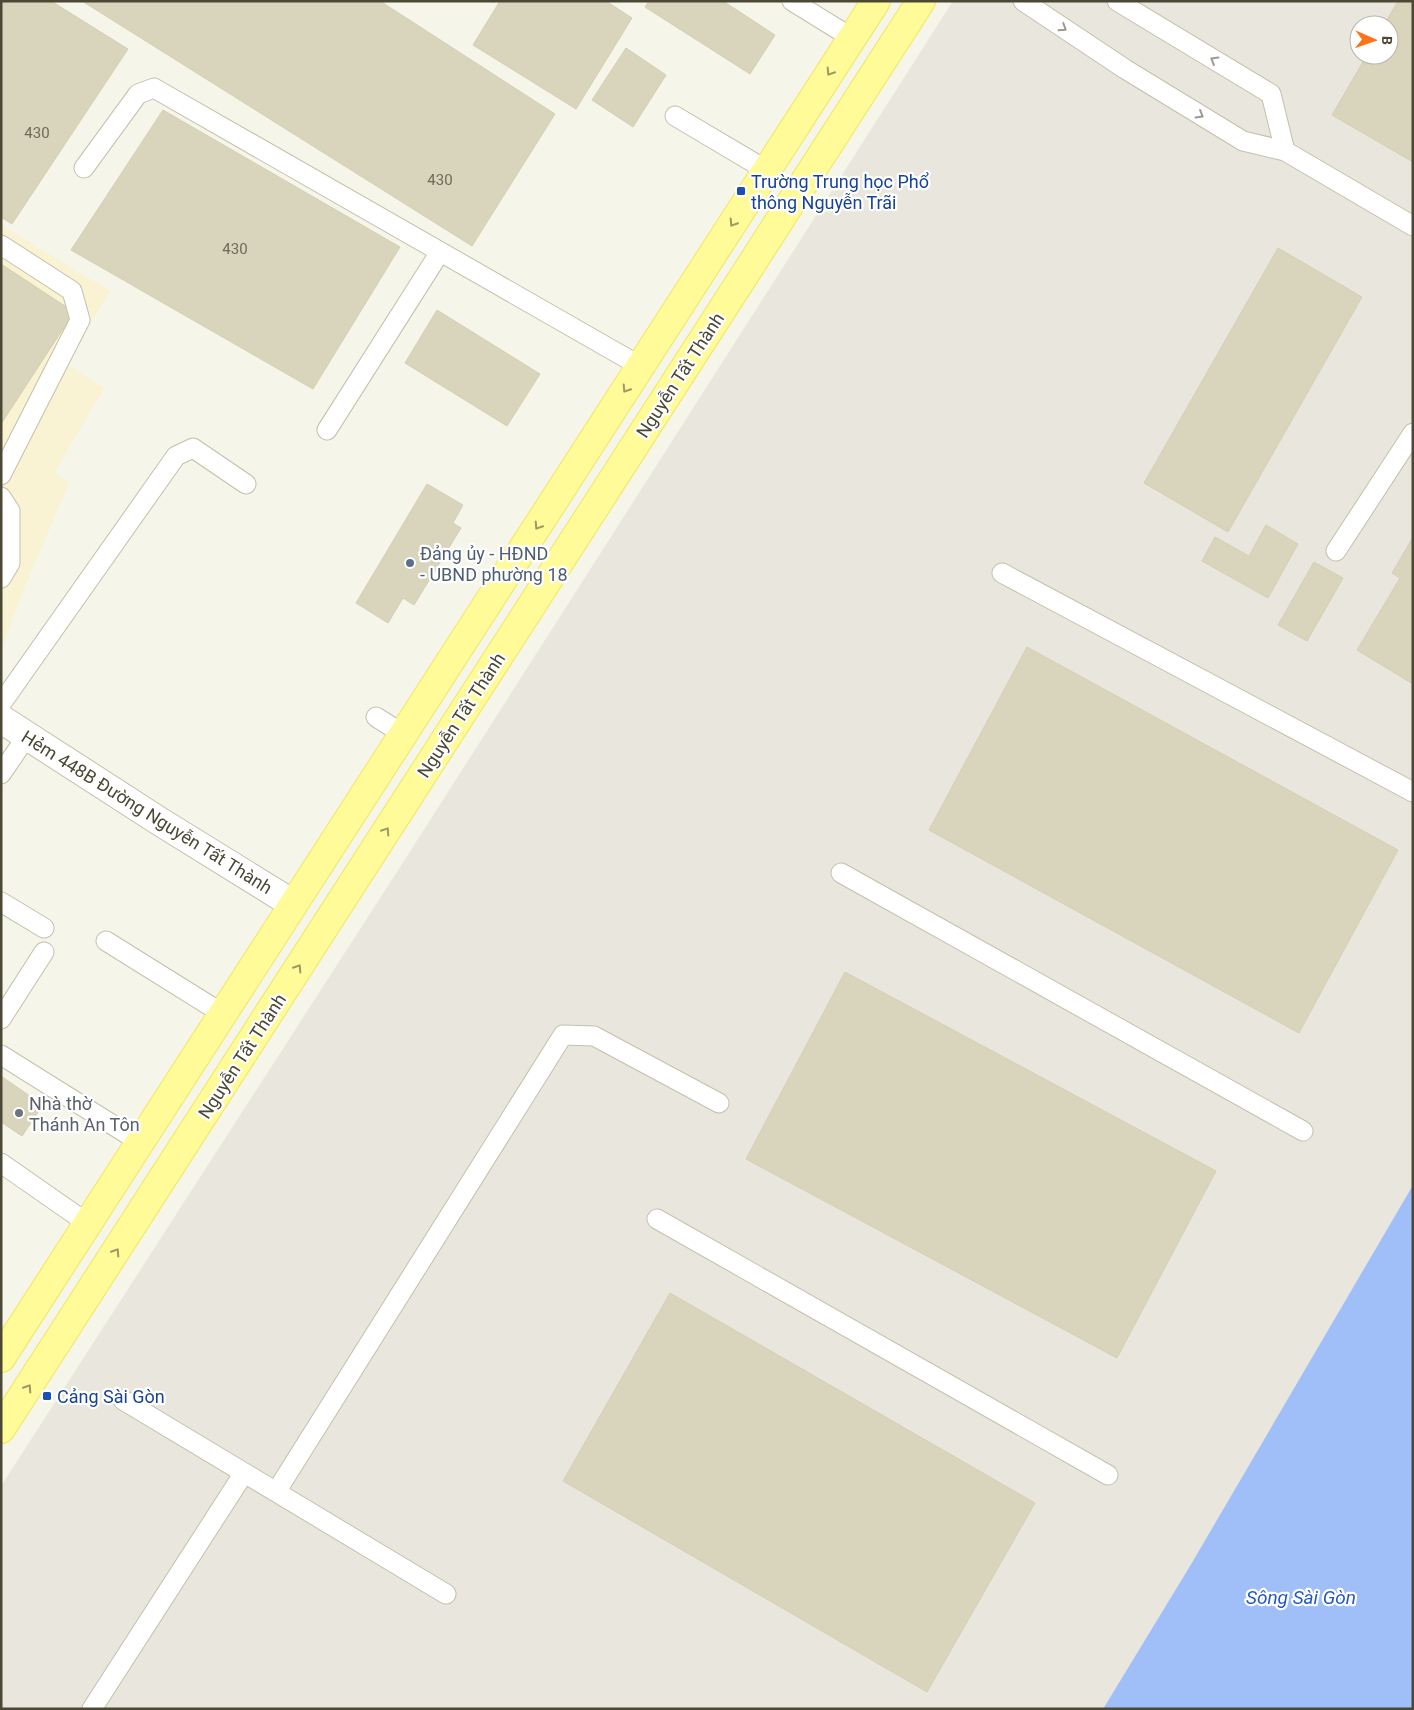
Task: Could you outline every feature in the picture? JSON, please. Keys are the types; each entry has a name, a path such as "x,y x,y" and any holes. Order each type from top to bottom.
{"main road":[{"path":"3,1352 876,1"},
{"name":"Nguyễn Tất Thành","path":"1,1429 921,1"}],"street":[{"name":"Hẻm 448B Đường Nguyễn Tất Thành","path":"1,719 159,821 294,904"}],"lane":[{"path":"792,1 852,38"},
{"path":"1023,1 1125,69 1243,141 1285,151 1413,226"},
{"path":"1117,1 1271,94 1285,151"},
{"path":"84,168 138,94 154,88 640,366"},
{"path":"675,116 766,170"},
{"path":"1,244 72,292 80,320 1,474"},
{"path":"327,430 440,252"},
{"path":"1336,551 1413,433"},
{"path":"1,704 176,456 192,448 246,484"},
{"path":"1,497 10,511 10,563 1,578"},
{"path":"1002,573 1413,792"},
{"path":"376,717 403,734"},
{"path":"1,774 27,736"},
{"path":"841,873 1303,1131"},
{"path":"1,902 44,928"},
{"path":"106,941 223,1014"},
{"path":"1,1019 44,952"},
{"path":"276,1492 563,1035 594,1036 719,1103"},
{"path":"1,1055 140,1142"},
{"path":"1,1163 87,1223"},
{"path":"658,1219 1108,1475"},
{"path":"123,1400 446,1594"},
{"path":"92,1709 244,1473"}],"shaded area":[{"path":"953,1 1413,1 1413,1185 1190,1566 1103,1709 1,1709 1,1486 404,861"},
{"path":"1,225 110,291 67,364 104,388 54,473 69,483 26,583 1,650"}],"water":[{"name":"Sông Sài Gòn","path":"1413,1185 1413,1709 1103,1709 1190,1566"}],"building":[{"path":"1,1 51,1 128,49 12,224 1,217"},
{"path":"82,1 380,1 555,114 472,246"},
{"path":"500,1 606,1 632,18 576,109 473,45"},
{"path":"649,1 723,1 775,35 750,74 645,7"},
{"path":"1398,1 1413,1 1413,162 1332,115 1361,65 1399,65 1399,15 1390,15"},
{"path":"626,48 666,75 633,127 592,100"},
{"path":"163,110 400,247 313,389 71,250"},
{"path":"1278,248 1362,297 1228,532 1144,483"},
{"path":"1,264 74,312 1,424"},
{"path":"437,310 540,374 507,426 405,363"},
{"name":"Đảng ủy - HĐND - UBND phường 18","path":"427,484 463,505 453,523 461,528 414,605 403,598 388,623 356,603"},
{"path":"1266,525 1298,544 1268,598 1202,561 1215,537 1249,556"},
{"path":"1413,537 1413,684 1357,650 1400,578 1392,573"},
{"path":"1314,562 1343,578 1307,641 1278,625"},
{"path":"1027,647 1398,850 1299,1033 929,830"},
{"path":"845,972 1216,1171 1117,1358 746,1159"},
{"name":"Nhà thờ Thánh An Tôn","path":"1,1076 43,1105 22,1136 1,1122"},
{"path":"670,1293 1035,1503 927,1692 563,1481"}],"place":[{"name":"Trường Trung học Phổ thông Nguyễn Trãi","path":"741,191"},
{"name":"Đảng ủy - HĐND - UBND phường 18","path":"410,563"},
{"name":"Nhà thờ Thánh An Tôn","path":"19,1113"},
{"name":"Cảng Sài Gòn","path":"47,1396"}]}
